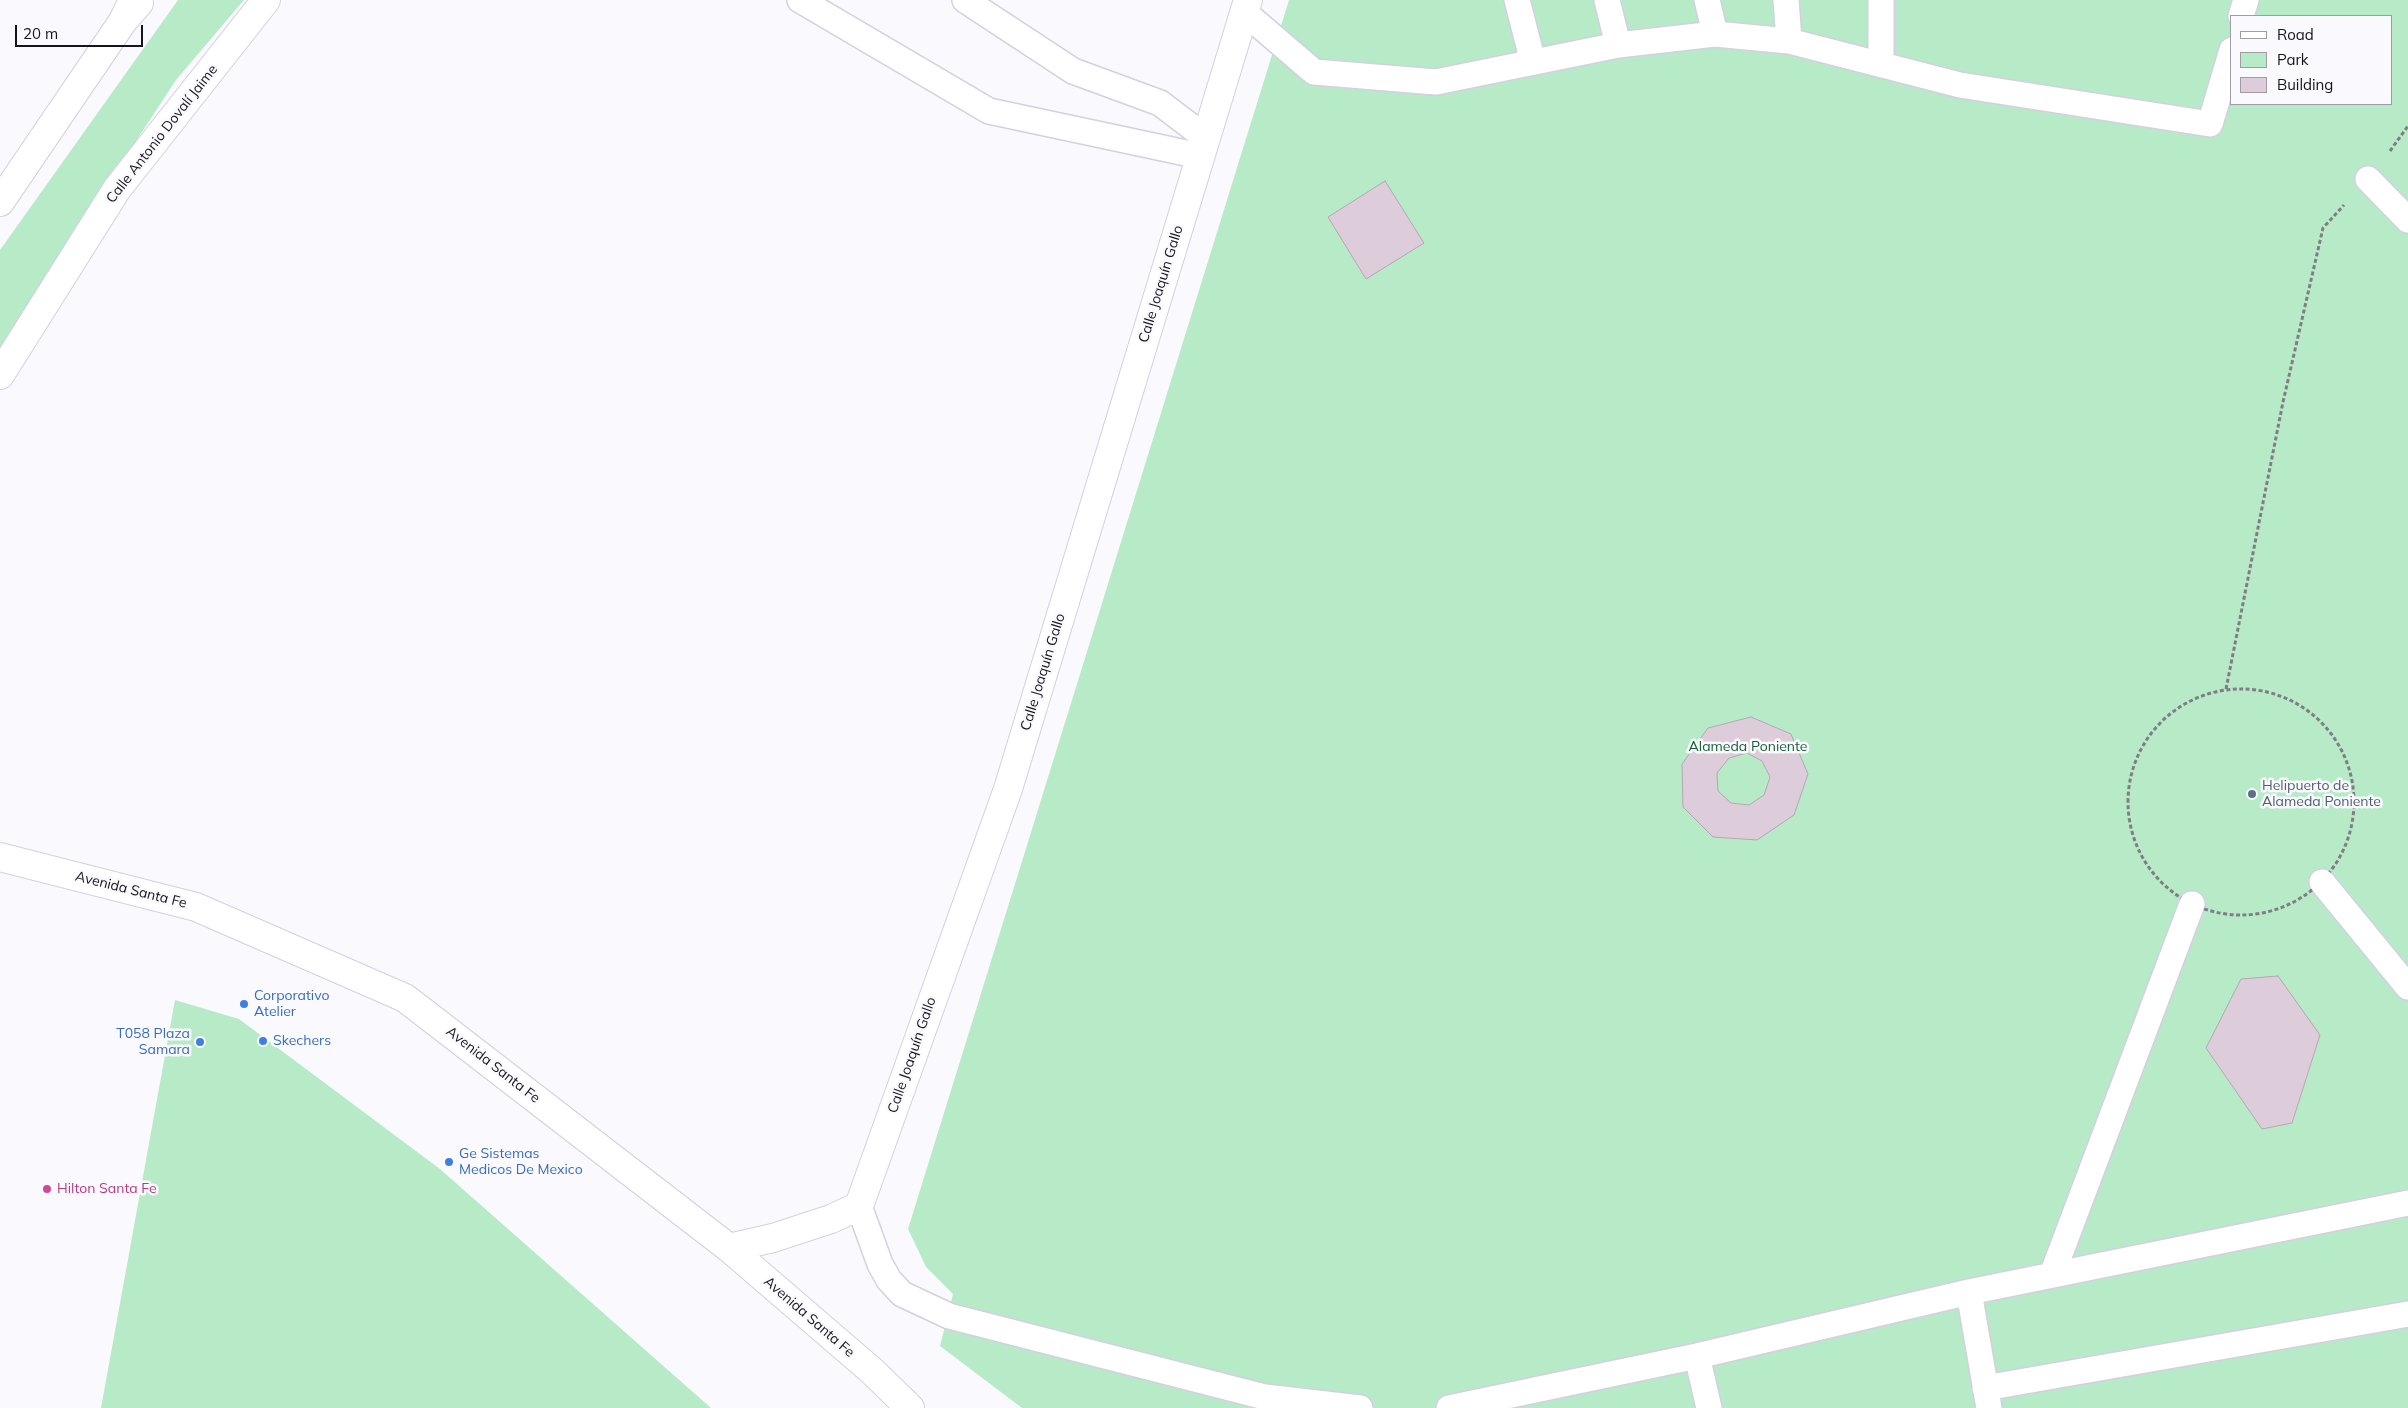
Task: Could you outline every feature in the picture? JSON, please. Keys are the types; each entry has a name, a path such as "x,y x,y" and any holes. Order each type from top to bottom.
{"street":[{"path":"0,202 128,11 141,0"},
{"name":"Calle Antonio Dovalí Jaime","path":"0,375 117,189 266,0"},
{"name":"Calle Joaquín Gallo","path":"859,1206 1008,789 1246,6"},
{"name":"Avenida Santa Fe","path":"0,857 196,907 405,998 730,1248 872,1371 910,1408"},
{"path":"730,1248 773,1238 831,1219 859,1206"}],"lane":[{"path":"800,0 989,111 1203,147"},
{"path":"965,0 1073,72 1160,104 1203,147"},
{"path":"1517,0 1533,62"},
{"path":"1607,0 1618,45"},
{"path":"1707,0 1715,34"},
{"path":"1786,0 1789,41"},
{"path":"1880,64 1881,0"},
{"path":"2242,15 2246,0"},
{"path":"1246,6 1314,72 1436,82 1618,45 1715,34 1789,41 1960,84 2210,124 2230,57"},
{"path":"2368,179 2408,220"},
{"path":"2322,882 2408,987"},
{"path":"2052,1275 2192,904"},
{"path":"1449,1408 1698,1356 1969,1292 2408,1203"},
{"path":"859,1206 880,1264 889,1280 902,1294 949,1316 1261,1402 1360,1408"},
{"path":"1969,1292 1987,1398 2408,1314"},
{"path":"1698,1356 1709,1408"}],"path":[{"path":"2226,689 2283,402 2323,228 2368,179 2408,126"},
{"path":"2226,689 2261,690 2294,702 2322,723 2343,751 2354,785 2354,820 2342,854 2322,882 2294,902 2261,914 2226,914 2192,904 2163,883 2141,854 2129,820 2129,783 2140,749 2162,720 2191,700 2226,689"}],"green space":[{"path":"178,0 244,0 176,80 0,349 0,250"},
{"name":"Alameda Poniente","path":"1289,0 2408,0 2408,1408 1022,1408 940,1346 953,1294 926,1267 908,1229"},
{"path":"175,1000 239,1019 440,1169 711,1408 101,1408"}],"building":[{"path":"1385,181 1424,243 1366,279 1328,217"},
{"path":"1751,717 1791,734 1808,774 1794,815 1757,840 1713,837 1683,807 1682,764 1708,728"},
{"path":"1747,753 1762,761 1770,777 1764,795 1749,805 1731,803 1718,791 1717,773 1729,758"},
{"path":"2278,976 2320,1035 2292,1123 2262,1129 2206,1048 2241,979"}],"place":[{"name":"Helipuerto de Alameda Poniente","path":"2252,794"},
{"name":"Corporativo Atelier","path":"244,1004"},
{"name":"Skechers","path":"263,1041"},
{"name":"T058 Plaza Samara","path":"200,1042"},
{"name":"Ge Sistemas Medicos De Mexico","path":"449,1162"},
{"name":"Hilton Santa Fe","path":"47,1189"}]}
